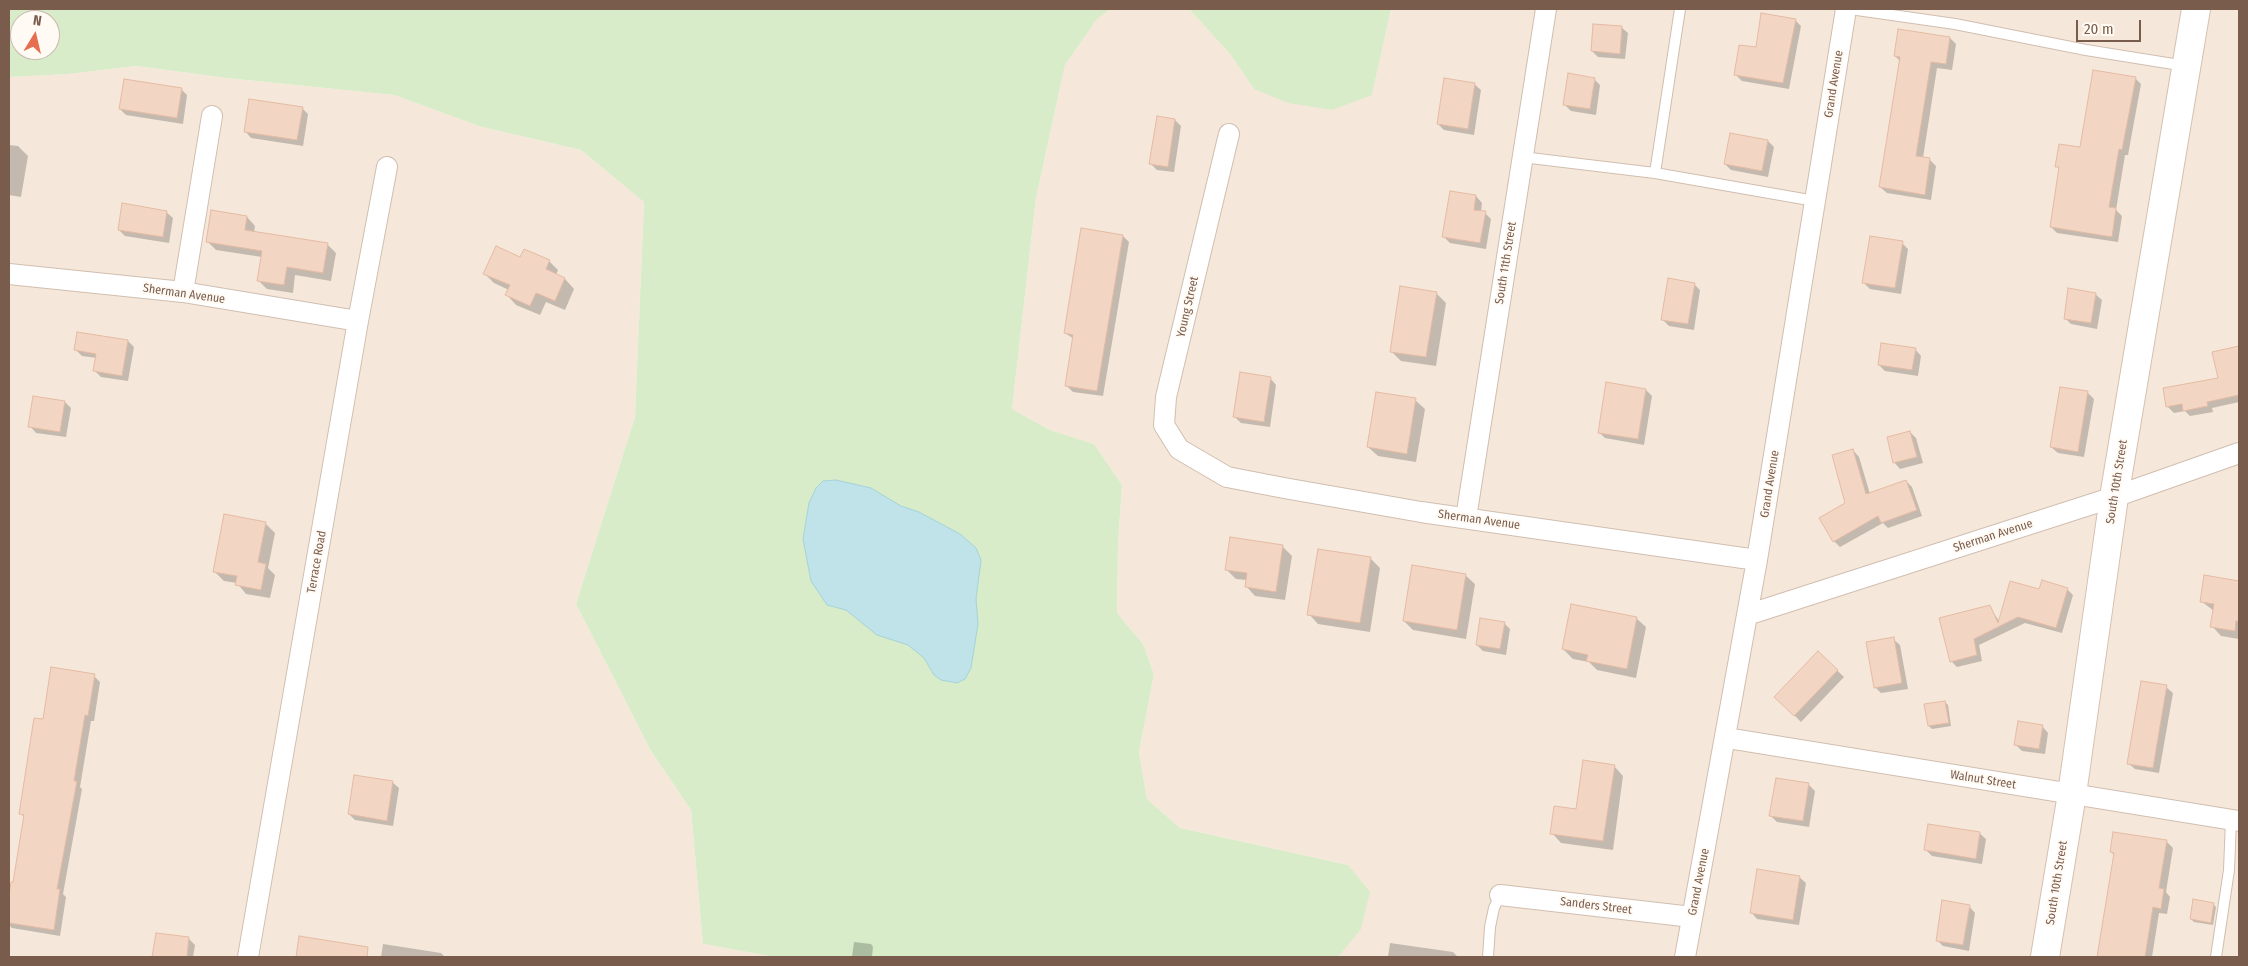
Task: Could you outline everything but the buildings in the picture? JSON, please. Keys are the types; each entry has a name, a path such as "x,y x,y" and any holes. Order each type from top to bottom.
{"street":[{"name":"South 11th Street","path":"1466,518 1546,9"},
{"name":"Grand Avenue","path":"1685,957 1757,560 1848,9"},
{"name":"South 10th Street","path":"2045,957 2072,794 2114,496 2196,9"},
{"path":"183,292 212,116"},
{"name":"Young Street","path":"1205,464 1179,449 1164,425 1166,398 1229,134"},
{"name":"Terrace Road","path":"248,957 358,321 387,167"},
{"name":"Sherman Avenue","path":"9,274 183,292 358,321"},
{"name":"Sherman Avenue","path":"1747,616 2114,496 2239,453"},
{"name":"Sherman Avenue","path":"1205,464 1227,476 1420,512 1757,560"},
{"name":"Walnut Street","path":"1726,738 2235,821"},
{"name":"Sanders Street","path":"1500,895 1692,917"}],"lane":[{"path":"1655,174 1680,9"},
{"path":"1848,9 1955,24 2086,50 2186,66"},
{"path":"1522,157 1655,174 1815,201"},
{"path":"2216,957 2235,821"},
{"path":"1488,957 1490,927 1494,908 1500,895"}],"shaded area":[{"path":"1110,9 1189,9 1230,54 1254,89 1372,95 1391,9 2239,9 2239,957 1338,957 1340,954 1348,865 1180,828 1147,799 1139,752 1154,674 1143,644 1117,613 1118,545 1122,485 1094,444 1050,430 1012,409 1036,198 1065,65 1096,19"},
{"path":"136,66 227,78 394,95 482,127 581,150 644,202 635,417 576,604 651,751 691,810 703,944 775,957 9,957 9,77 68,74"}],"green space":[{"path":"9,9 1110,9 1096,20 1065,65 1036,198 1012,409 1050,430 1094,444 1122,485 1118,545 1117,613 1143,644 1154,674 1139,752 1147,799 1180,828 1348,865 1370,892 1361,929 1338,957 775,957 703,944 691,810 651,751 576,604 635,417 644,202 581,150 482,127 394,95 227,78 136,66 68,74 9,77"},
{"path":"1189,9 1391,9 1372,95 1332,110 1288,103 1254,89 1230,54"}],"water":[{"path":"836,480 871,488 901,506 919,512 960,534 976,548 981,560 976,599 978,624 971,668 965,679 957,683 941,680 934,675 924,658 908,645 877,635 846,610 827,605 811,581 803,539 809,503 816,488 823,481"}]}
